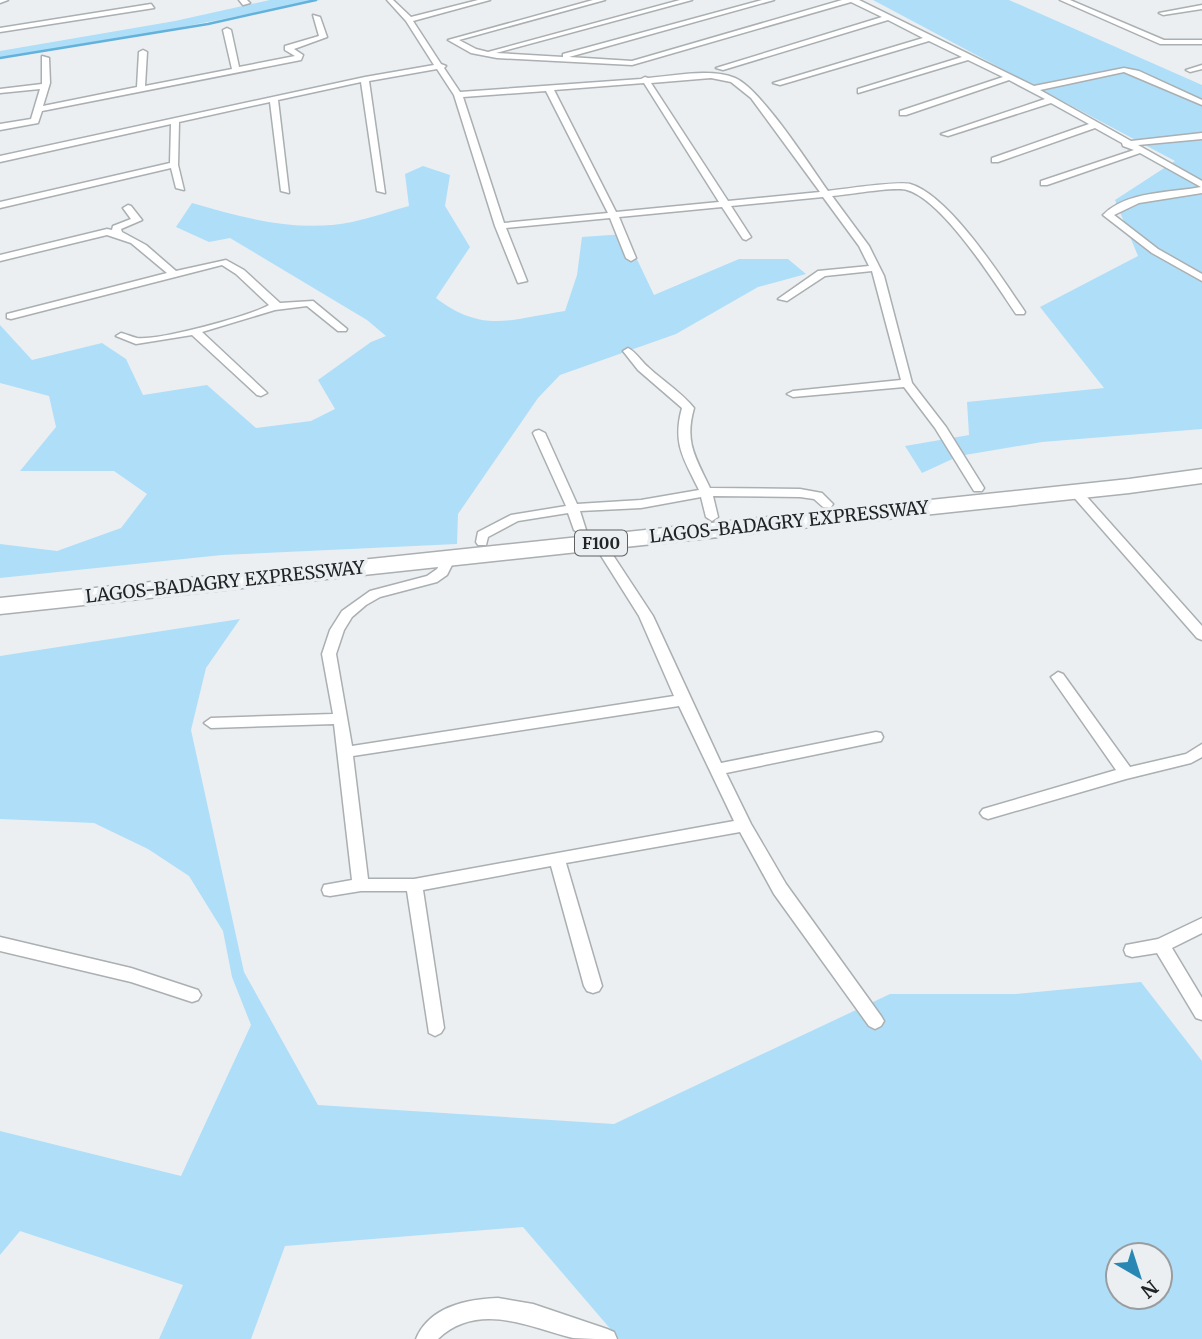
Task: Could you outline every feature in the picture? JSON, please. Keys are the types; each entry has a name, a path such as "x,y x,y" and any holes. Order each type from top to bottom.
{"highway":[{"name":"LAGOS-BADAGRY EXPRESSWAY","path":"0,591 482,542 584,527 712,517 1202,463"},
{"name":"LAGOS-BADAGRY EXPRESSWAY","path":"0,606 449,559 584,527 1075,491 1202,476"}],"street":[{"path":"0,30 151,6 145,0"},
{"path":"409,20 486,0"},
{"path":"601,0 452,39 484,54 554,60 637,62 851,0 1033,89 1202,188"},
{"path":"484,54 688,0"},
{"path":"554,60 770,0"},
{"path":"1064,0 1163,42 1202,41"},
{"path":"390,1 409,20 442,66 458,95 500,226 522,281"},
{"path":"1163,13 1202,7"},
{"path":"40,109 298,58 299,55 288,48 323,37 316,17"},
{"path":"720,68 890,17"},
{"path":"227,30 236,70"},
{"path":"777,83 930,38"},
{"path":"141,88 143,52"},
{"path":"861,91 969,57"},
{"path":"0,127 32,122 40,109 45,86 45,58"},
{"path":"0,159 365,79 442,66"},
{"path":"1190,70 1202,67"},
{"path":"1033,89 1124,71 1136,73 1202,103"},
{"path":"458,95 711,76 740,84 754,96 864,246 875,268 906,383 940,427 978,488"},
{"path":"903,113 1009,78"},
{"path":"365,79 382,191"},
{"path":"645,79 746,237"},
{"path":"0,92 45,86"},
{"path":"548,87 613,214 631,258"},
{"path":"274,99 286,191"},
{"path":"945,134 1051,100"},
{"path":"175,120 174,165 181,188"},
{"path":"995,160 1094,125"},
{"path":"1126,144 1202,136"},
{"path":"1044,183 1139,151"},
{"path":"0,205 174,165"},
{"path":"1179,173 1202,171"},
{"path":"500,226 907,186 918,190 947,216 996,276 1020,312"},
{"path":"1202,188 1136,201 1113,208 1108,215 1144,244 1202,278"},
{"path":"118,233 116,228 137,220 128,208"},
{"path":"0,258 107,232 118,233 138,245 173,274"},
{"path":"11,316 219,262 229,263 276,307"},
{"path":"783,299 822,273 875,268"},
{"path":"121,336 137,341 194,331 276,307 309,303 342,328"},
{"path":"194,331 261,393"},
{"path":"628,351 636,365 675,392 688,408 682,427 685,452 706,492 712,517"},
{"path":"793,394 906,383"},
{"path":"539,433 584,527 646,616 683,701 744,825 780,889 875,1021"},
{"path":"1075,491 1202,635"},
{"path":"584,527 641,504 706,492 800,493 818,496 828,504"},
{"path":"361,884 341,719 329,654 337,630 347,614 375,594 432,579 442,572 449,559"},
{"path":"1058,677 1126,773"},
{"path":"345,752 683,701"},
{"path":"211,723 341,719"},
{"path":"717,769 876,737"},
{"path":"988,813 1126,773 1191,758 1202,749"},
{"path":"330,890 361,884 414,885 744,825"},
{"path":"557,859 593,986"},
{"path":"414,885 435,1028"},
{"path":"1132,950 1161,945 1202,925"},
{"path":"0,944 131,975 192,995"},
{"path":"1161,945 1202,1013"},
{"path":"426,1339 429,1331 462,1312 506,1308 607,1339"}],"shaded area":[{"path":"270,0 320,0 142,35 0,58 0,51 175,21"},
{"path":"873,0 1009,0 1202,85 1202,429 1042,442 959,456 922,473 905,446 969,435 967,402 1104,388 1040,307 1138,256 1115,200 1175,161"},
{"path":"423,166 450,175 445,206 470,247 436,298 468,316 498,321 565,311 577,275 582,237 625,234 654,295 739,259 788,259 806,274 758,287 676,334 560,375 538,398 458,514 457,544 222,555 0,578 0,544 57,551 121,528 147,494 114,471 20,471 56,427 49,396 0,383 0,325 32,360 102,343 126,359 143,395 207,385 256,428 311,421 335,409 318,380 371,342 386,336 367,320 230,238 209,242 176,227 192,203 251,219 291,225 331,225 359,220 409,206 405,174"},
{"path":"240,619 206,668 191,730 244,972 318,1105 614,1124 890,994 1015,994 1141,982 1202,1061 1202,1339 619,1339 523,1227 285,1246 251,1339 159,1339 183,1285 20,1231 0,1255 0,1131 181,1176 251,1025 232,977 223,931 189,876 148,849 94,823 0,819 0,656"}],"waterway":[{"path":"0,58 208,24 316,0"}]}
